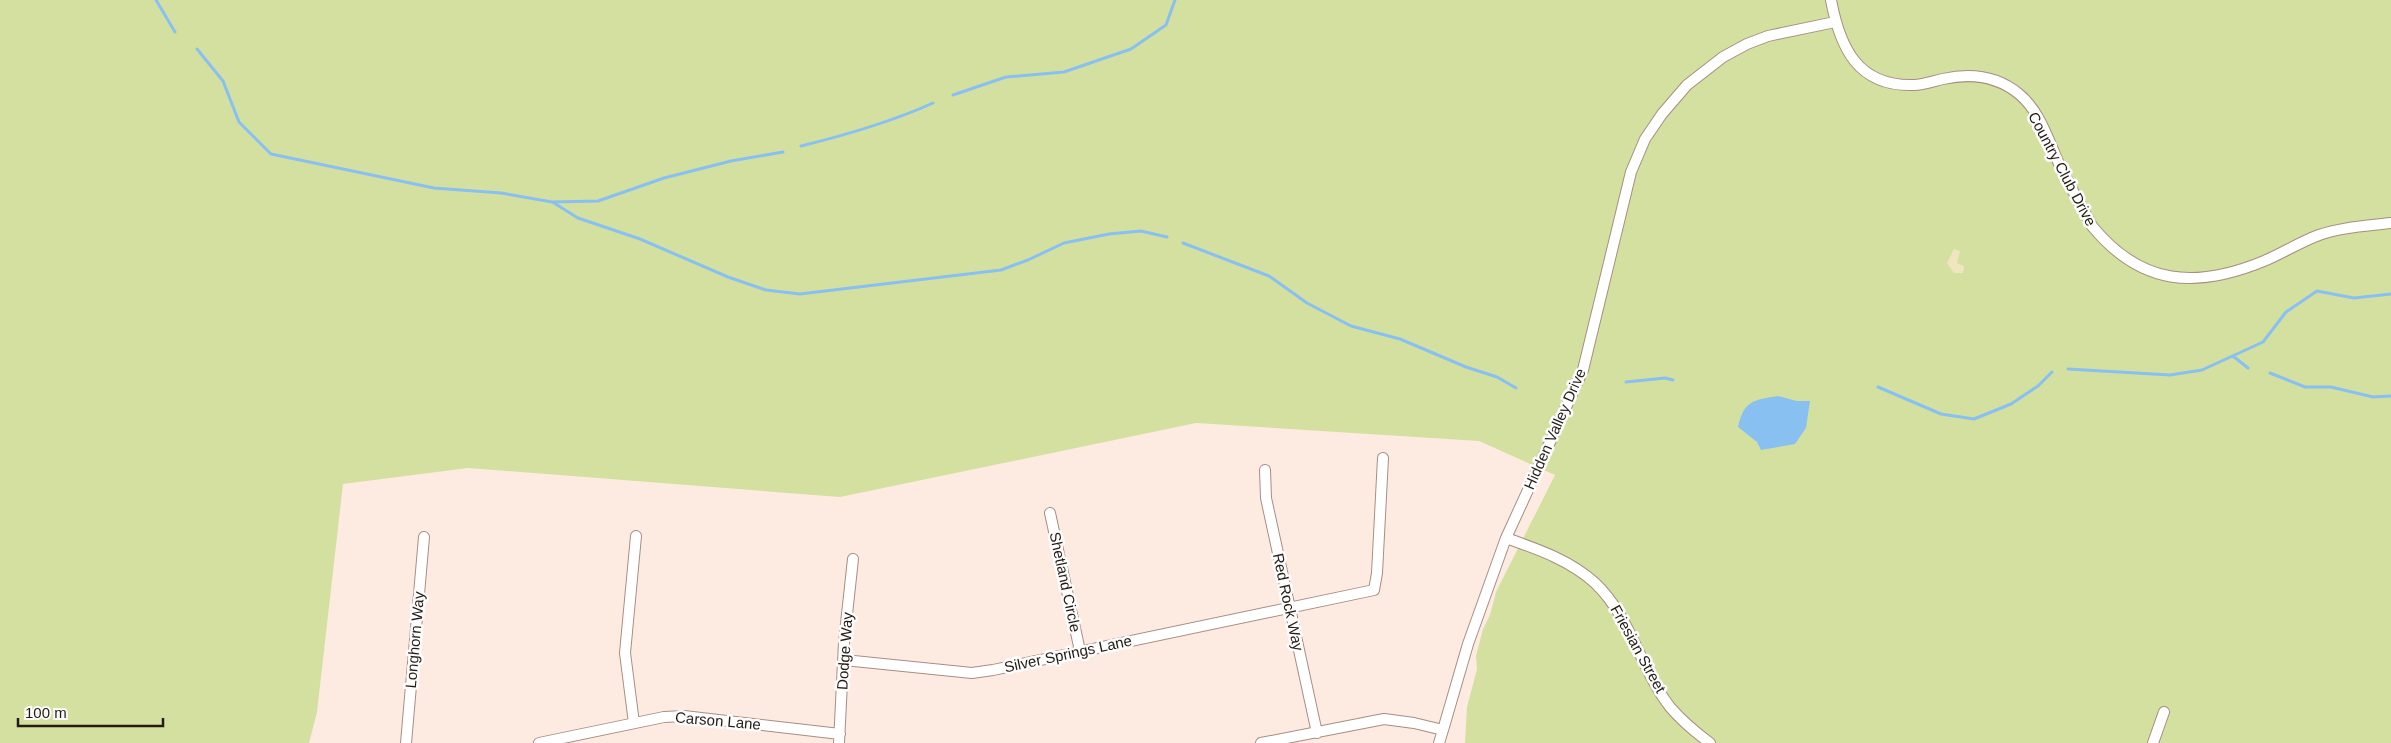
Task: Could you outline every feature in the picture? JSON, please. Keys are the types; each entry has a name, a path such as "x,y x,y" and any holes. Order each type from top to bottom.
{"street":[{"name":"Country Club Drive","path":"1831,0 1835,22 1846,49 1864,72 1888,83 1915,85 1956,76 1975,75 1994,80 2019,94 2039,118 2092,226 2103,240 2127,259 2147,270 2168,277 2200,279 2222,275 2262,262 2324,234 2391,223"},
{"name":"Hidden Valley Drive","path":"1438,743 1468,644 1506,538 1583,370 1631,172 1645,139 1662,114 1687,85 1723,57 1747,44 1768,36 1835,22"},
{"name":"Silver Springs Lane","path":"844,660 972,673 1374,590 1377,573 1383,458"},
{"name":"Red Rock Way","path":"1265,470 1266,498 1317,733"},
{"name":"Shetland Circle","path":"1050,512 1080,652"},
{"path":"634,723 624,653 636,536"},
{"name":"Longhorn Way","path":"406,743 424,537"},
{"name":"Friesian Street","path":"1506,538 1571,565 1594,582 1614,604 1669,706 1691,729 1710,743"},
{"name":"Dodge Way","path":"840,738 844,660 853,559"},
{"path":"2153,743 2164,712"},
{"name":"Carson Lane","path":"539,743 664,717 684,716 840,738"},
{"path":"1261,743 1384,719 1414,723 1443,730"}],"green space":[{"path":"0,0 2391,0 2391,743 1465,743 1467,707 1477,669 1476,656 1483,629 1490,615 1496,592 1555,475 1479,441 1196,423 840,497 468,468 343,484 317,712 309,743 0,743"}],"sand":[{"path":"1954,249 1960,251 1957,263 1964,266 1963,273 1954,273 1947,263"}],"water":[{"path":"1778,396 1797,401 1810,401 1806,428 1795,444 1761,450 1757,442 1738,427 1740,418 1747,406 1756,400"}],"waterway":[{"path":"156,0 175,32"},
{"path":"953,95 1006,77 1064,72 1131,49 1166,25 1175,0"},
{"path":"197,49 223,81 239,122 271,154 434,188 501,193 552,202 598,201 664,178 731,161 783,152"},
{"path":"801,146 868,127 933,103"},
{"path":"554,203 578,218 640,239 728,277 766,290 800,294 1001,270 1064,243 1109,234 1141,231 1167,237"},
{"path":"1183,243 1269,276 1307,303 1351,326 1400,339 1466,367 1497,377 1516,388"},
{"path":"2068,369 2170,375 2202,370 2263,342 2286,312 2317,291 2354,298 2391,294"},
{"path":"2233,356 2248,368"},
{"path":"1878,387 1941,414 1974,419 2011,404 2038,386 2052,372"},
{"path":"2270,373 2305,387 2331,387 2373,397 2391,396"},
{"path":"1626,382 1665,378 1673,380"}]}
